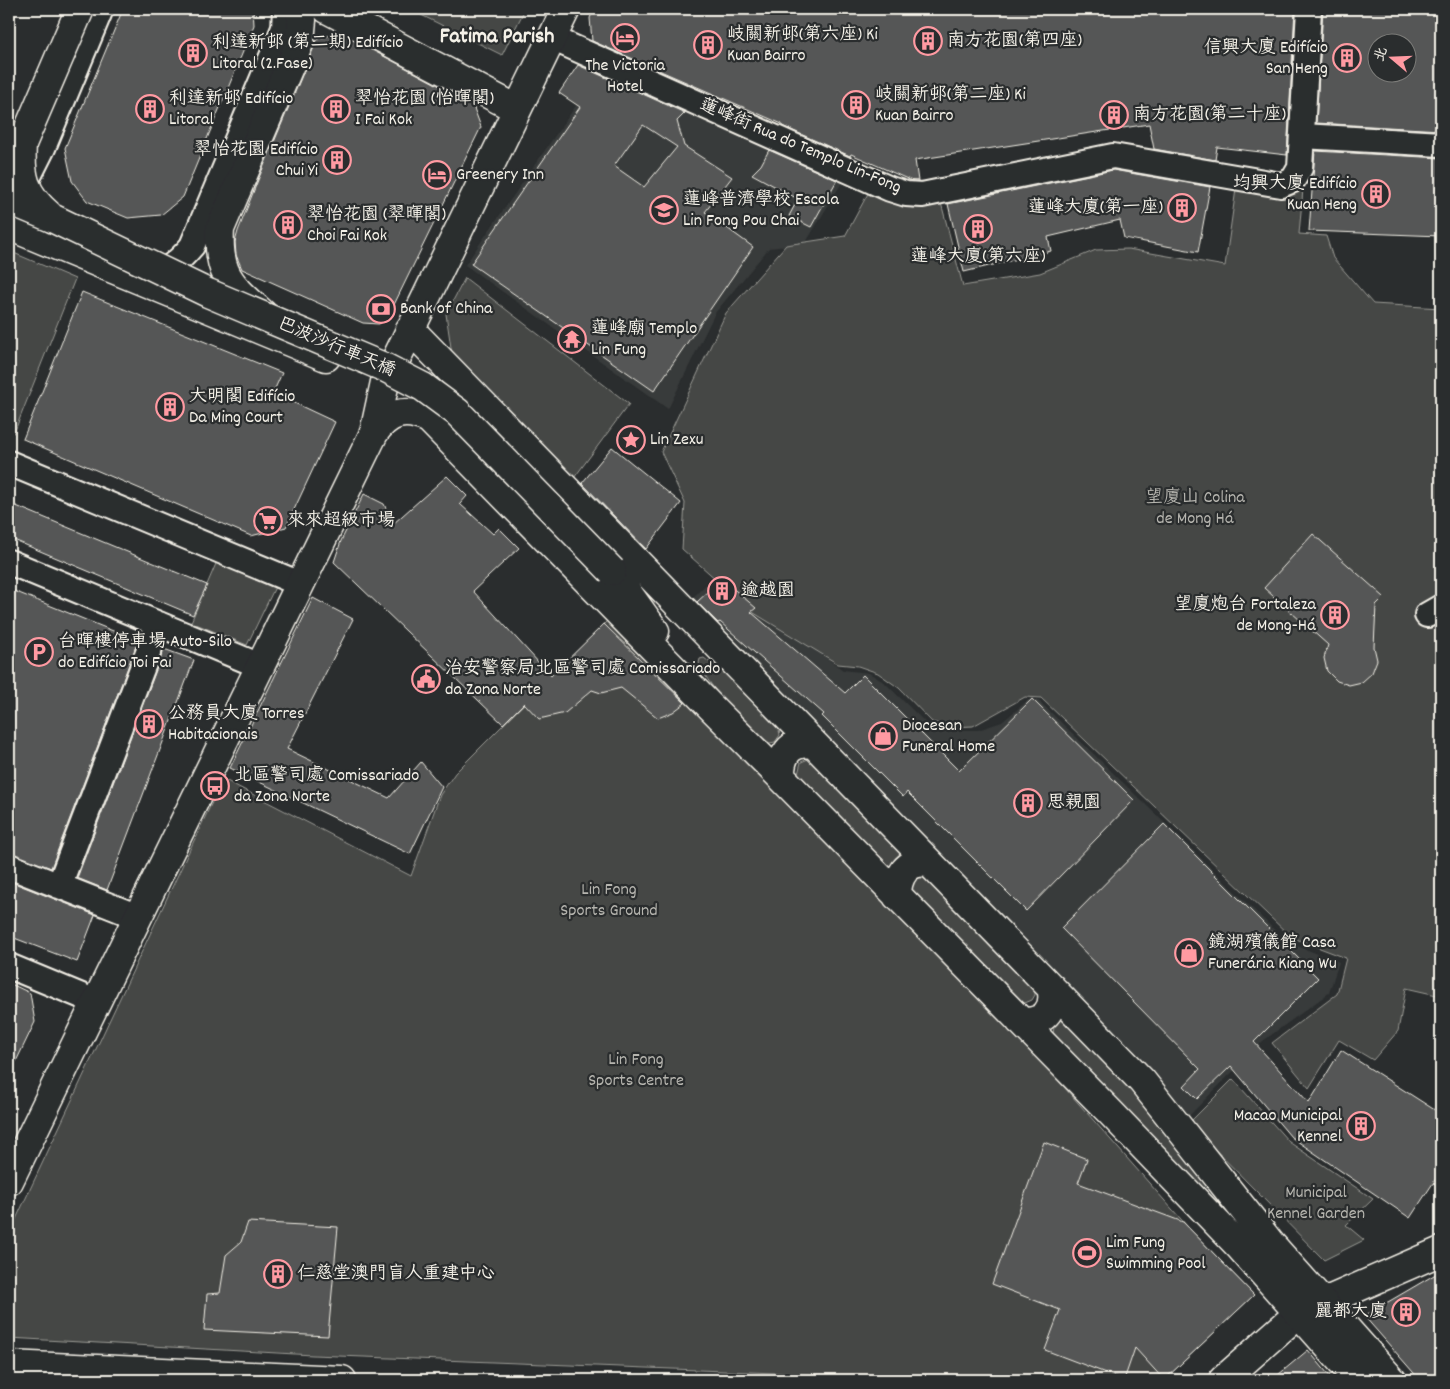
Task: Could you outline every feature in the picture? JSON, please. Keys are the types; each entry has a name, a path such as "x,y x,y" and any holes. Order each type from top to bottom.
{"main road":[{"path":"52,218 36,204 25,186 21,166 22,144 80,9"},
{"path":"267,318 234,289 223,270 219,250 220,229 300,42 302,20 299,9"},
{"path":"327,9 517,109"},
{"path":"374,433 385,382 566,9"},
{"name":"巴波沙行車天橋","path":"9,200 52,218 208,293 386,368 423,387 457,412 612,571"},
{"path":"9,226 385,382"},
{"path":"413,324 812,744 1142,1081 1271,1244 1358,1380"},
{"path":"9,1181 374,433 382,422 392,415 405,412 418,414 429,419 1232,1239 1392,1380"},
{"path":"612,571 743,672"},
{"path":"612,571 710,708"},
{"path":"781,777 782,762 789,750 799,743 812,744"},
{"path":"897,896 897,884 906,869 918,863 929,863"},
{"path":"1020,1021 1036,1021 1048,1011 1053,1000 1051,987"},
{"path":"1223,1380 1311,1308 1441,1251"},
{"path":"9,1365 342,1380"}],"street":[{"path":"9,216 43,148 102,9"},
{"path":"132,277 155,274 176,263 192,246 284,28 286,9"},
{"path":"1309,9 1302,136 1441,144"},
{"name":"蓮峰街 Rua do Templo Lin-Fong","path":"552,38 890,189 906,194 922,195 1113,156 1274,184 1287,184 1293,180 1300,168 1302,136"},
{"path":"9,464 300,584"},
{"path":"9,562 260,666"},
{"path":"60,886 159,624"},
{"path":"9,866 138,917"},
{"path":"9,966 96,1002"}],"shaded area":[{"name":"蓮峰普濟學校 Escola Lin Fong Pou Chai","path":"605,64 846,176 805,244 769,248 715,313 668,409 465,265"},
{"name":"鏡湖殯儀館 Casa Funerária Kiang Wu","path":"719,572 773,618 843,670 869,673 885,683 925,722 938,728 978,730 1002,722 1028,700 1038,700 1287,942 1339,962 1329,993 1263,1041 1186,1119 688,602"}],"green space":[{"path":"409,9 525,9 502,55"},
{"name":"望廈山 Colina de Mong Há","path":"1237,182 1303,189 1299,234 1326,236 1333,258 1373,304 1441,308 1441,996 1406,988 1398,1031 1373,1060 1339,1040 1309,1088 1272,1043 1337,994 1346,958 1291,937 1041,698 1025,697 973,726 951,727 932,722 899,688 878,673 858,666 838,664 754,613 682,549 685,503 661,452 726,313 786,245 845,236 872,186 940,199 963,286 1040,273 1096,250 1128,249 1225,266"},
{"path":"9,251 75,279 14,433 9,431"},
{"path":"465,278 629,404 571,482 452,354 446,314"},
{"path":"218,559 276,585 247,645 191,622"},
{"name":"Lin Fong Sports Centre","path":"611,617 1017,1034 1188,1227 1254,1295 1164,1380 955,1380 313,1355 9,1338 9,1234 223,779 411,876 440,795 455,773"},
{"path":"704,658 736,682 778,726 780,735 775,742 770,743 764,739 719,695 699,663 700,659"},
{"path":"811,758 902,852 902,856 890,869 800,778 798,774 801,762"},
{"path":"919,877 928,880 1035,988 1035,995 1032,1000 1021,1003 911,895 912,884"},
{"path":"1064,1020 1125,1078 1233,1217 1231,1220 1055,1038 1053,1034 1054,1027 1059,1021"},
{"name":"Municipal Kennel Garden","path":"1233,1079 1289,1142 1373,1199 1346,1225 1364,1240 1324,1260 1189,1123"}],"building":[{"name":"利達新邨 Edifício Litoral","path":"123,9 253,9 254,25 183,197 161,215 128,218 87,201 72,181 65,148"},
{"path":"594,9 1295,9 1287,155 1217,147 1215,160 1154,149 1149,124 915,160 918,181 912,181 851,154 850,156 782,126 782,124 592,41 590,18"},
{"name":"信興大廈 Edifício San Heng","path":"1323,9 1441,9 1441,130 1316,123"},
{"name":"翠怡花園 Edifício Chui Yi","path":"342,34 472,103 481,127 388,317 379,324 363,323 242,269 236,255 235,242 238,231 316,40 326,36"},
{"name":"蓮峰普濟學校 Escola Lin Fong Pou Chai","path":"578,65 685,113 677,121 684,146 732,177 705,212 753,247 654,391 471,264 580,107 559,93","holes":["643,125 677,147 644,187 614,166"]},
{"path":"769,150 837,180 811,227 789,216 798,199 752,174 761,165"},
{"name":"均興大廈 Edifício Kuan Heng","path":"1315,151 1441,158 1441,236 1309,231"},
{"path":"1113,170 1210,187 1198,252 1124,238 1120,220 1048,237 1051,251 964,272 948,204"},
{"name":"大明閣 Edifício Da Ming Court","path":"82,292 282,373 273,393 335,422 286,527 251,536 23,439"},
{"path":"612,447 681,503 646,549 582,483"},
{"path":"447,476 467,496 460,504 493,534 499,528 519,548 473,591 551,676 604,624 685,703 673,712 658,718 621,688 601,693 592,690 565,713 539,719 524,703 503,724 334,562 341,541 364,494 384,504 393,524"},
{"path":"9,503 207,585 193,615 9,538"},
{"name":"望廈炮台 Fortaleza de Mong-Há","path":"1313,534 1384,597 1376,605 1374,647 1377,660 1372,673 1362,682 1349,685 1337,681 1327,671 1324,658 1328,645 1264,588"},
{"name":"思親園","path":"722,579 756,608 751,612 845,693 863,675 959,771 1032,699 1134,800 1026,911 907,792 903,797 822,716 824,714 720,622 718,623 697,602"},
{"path":"9,589 138,641 51,868 9,853"},
{"path":"313,598 353,619 287,749 389,798 421,762 442,787 410,854 230,768"},
{"name":"公務員大廈 Torres Habitacionais","path":"164,649 194,660 107,890 77,878"},
{"name":"鏡湖殯儀館 Casa Funerária Kiang Wu","path":"1164,824 1318,978 1254,1042 1309,1103 1341,1050 1441,1114 1441,1171 1410,1218 1291,1137 1231,1066 1197,1099 1184,1086 1200,1069 1061,928"},
{"path":"9,881 95,915 77,962 9,936"},
{"path":"9,983 30,993 35,1022 9,1076"},
{"name":"Lim Fung Swimming Pool","path":"1044,1142 1087,1159 1078,1183 1183,1222 1254,1295 1164,1380 1135,1348 1124,1380 1045,1350 1060,1310 992,1284"},
{"name":"仁慈堂澳門盲人重建中心","path":"248,1222 338,1227 328,1336 204,1330 207,1294 220,1293 226,1255 241,1242"},
{"path":"1441,1271 1441,1380 1420,1380 1364,1316"},
{"path":"1308,1350 1333,1380 1272,1380"}],"place":[{"name":"The Victoria Hotel","path":"625,38"},
{"name":"南方花園(第四座)","path":"928,41"},
{"name":"岐關新邨(第六座) Ki Kuan Bairro","path":"708,45"},
{"name":"利達新邨 (第二期) Edifício Litoral (2.Fase)","path":"193,53"},
{"name":"信興大廈 Edifício San Heng","path":"1347,58"},
{"name":"岐關新邨(第二座) Ki Kuan Bairro","path":"856,105"},
{"name":"利達新邨 Edifício Litoral","path":"150,109"},
{"name":"翠怡花園 (怡暉閣) I Fai Kok","path":"336,109"},
{"name":"南方花園(第二十座)","path":"1114,115"},
{"name":"翠怡花園 Edifício Chui Yi","path":"337,160"},
{"name":"Greenery Inn","path":"437,175"},
{"name":"均興大廈 Edifício Kuan Heng","path":"1376,194"},
{"name":"蓮峰大廈(第一座)","path":"1182,208"},
{"name":"蓮峰普濟學校 Escola Lin Fong Pou Chai","path":"664,210"},
{"name":"翠怡花園 (翠暉閣) Choi Fai Kok","path":"288,225"},
{"name":"蓮峰大廈(第六座)","path":"978,229"},
{"name":"Bank of China","path":"381,309"},
{"name":"蓮峰廟 Templo Lin Fung","path":"572,339"},
{"name":"大明閣 Edifício Da Ming Court","path":"170,407"},
{"name":"Lin Zexu","path":"631,440"},
{"name":"來來超級市場","path":"268,521"},
{"name":"逾越園","path":"722,591"},
{"name":"望廈炮台 Fortaleza de Mong-Há","path":"1335,615"},
{"name":"台暉樓停車場 Auto-Silo do Edifício Toi Fai","path":"39,652"},
{"name":"治安警察局北區警司處 Comissariado da Zona Norte","path":"426,679"},
{"name":"公務員大廈 Torres Habitacionais","path":"149,724"},
{"name":"Diocesan Funeral Home","path":"883,736"},
{"name":"北區警司處 Comissariado da Zona Norte","path":"215,786"},
{"name":"思親園","path":"1028,803"},
{"name":"鏡湖殯儀館 Casa Funerária Kiang Wu","path":"1189,953"},
{"name":"Macao Municipal Kennel","path":"1361,1126"},
{"name":"Lim Fung Swimming Pool","path":"1087,1253"},
{"name":"仁慈堂澳門盲人重建中心","path":"278,1274"},
{"name":"麗都大廈","path":"1406,1312"}],"district":[{"name":"Fatima Parish","path":"497,37"}],"park label":[{"name":"Lin Fong Sports Ground","path":"609,900"}]}
